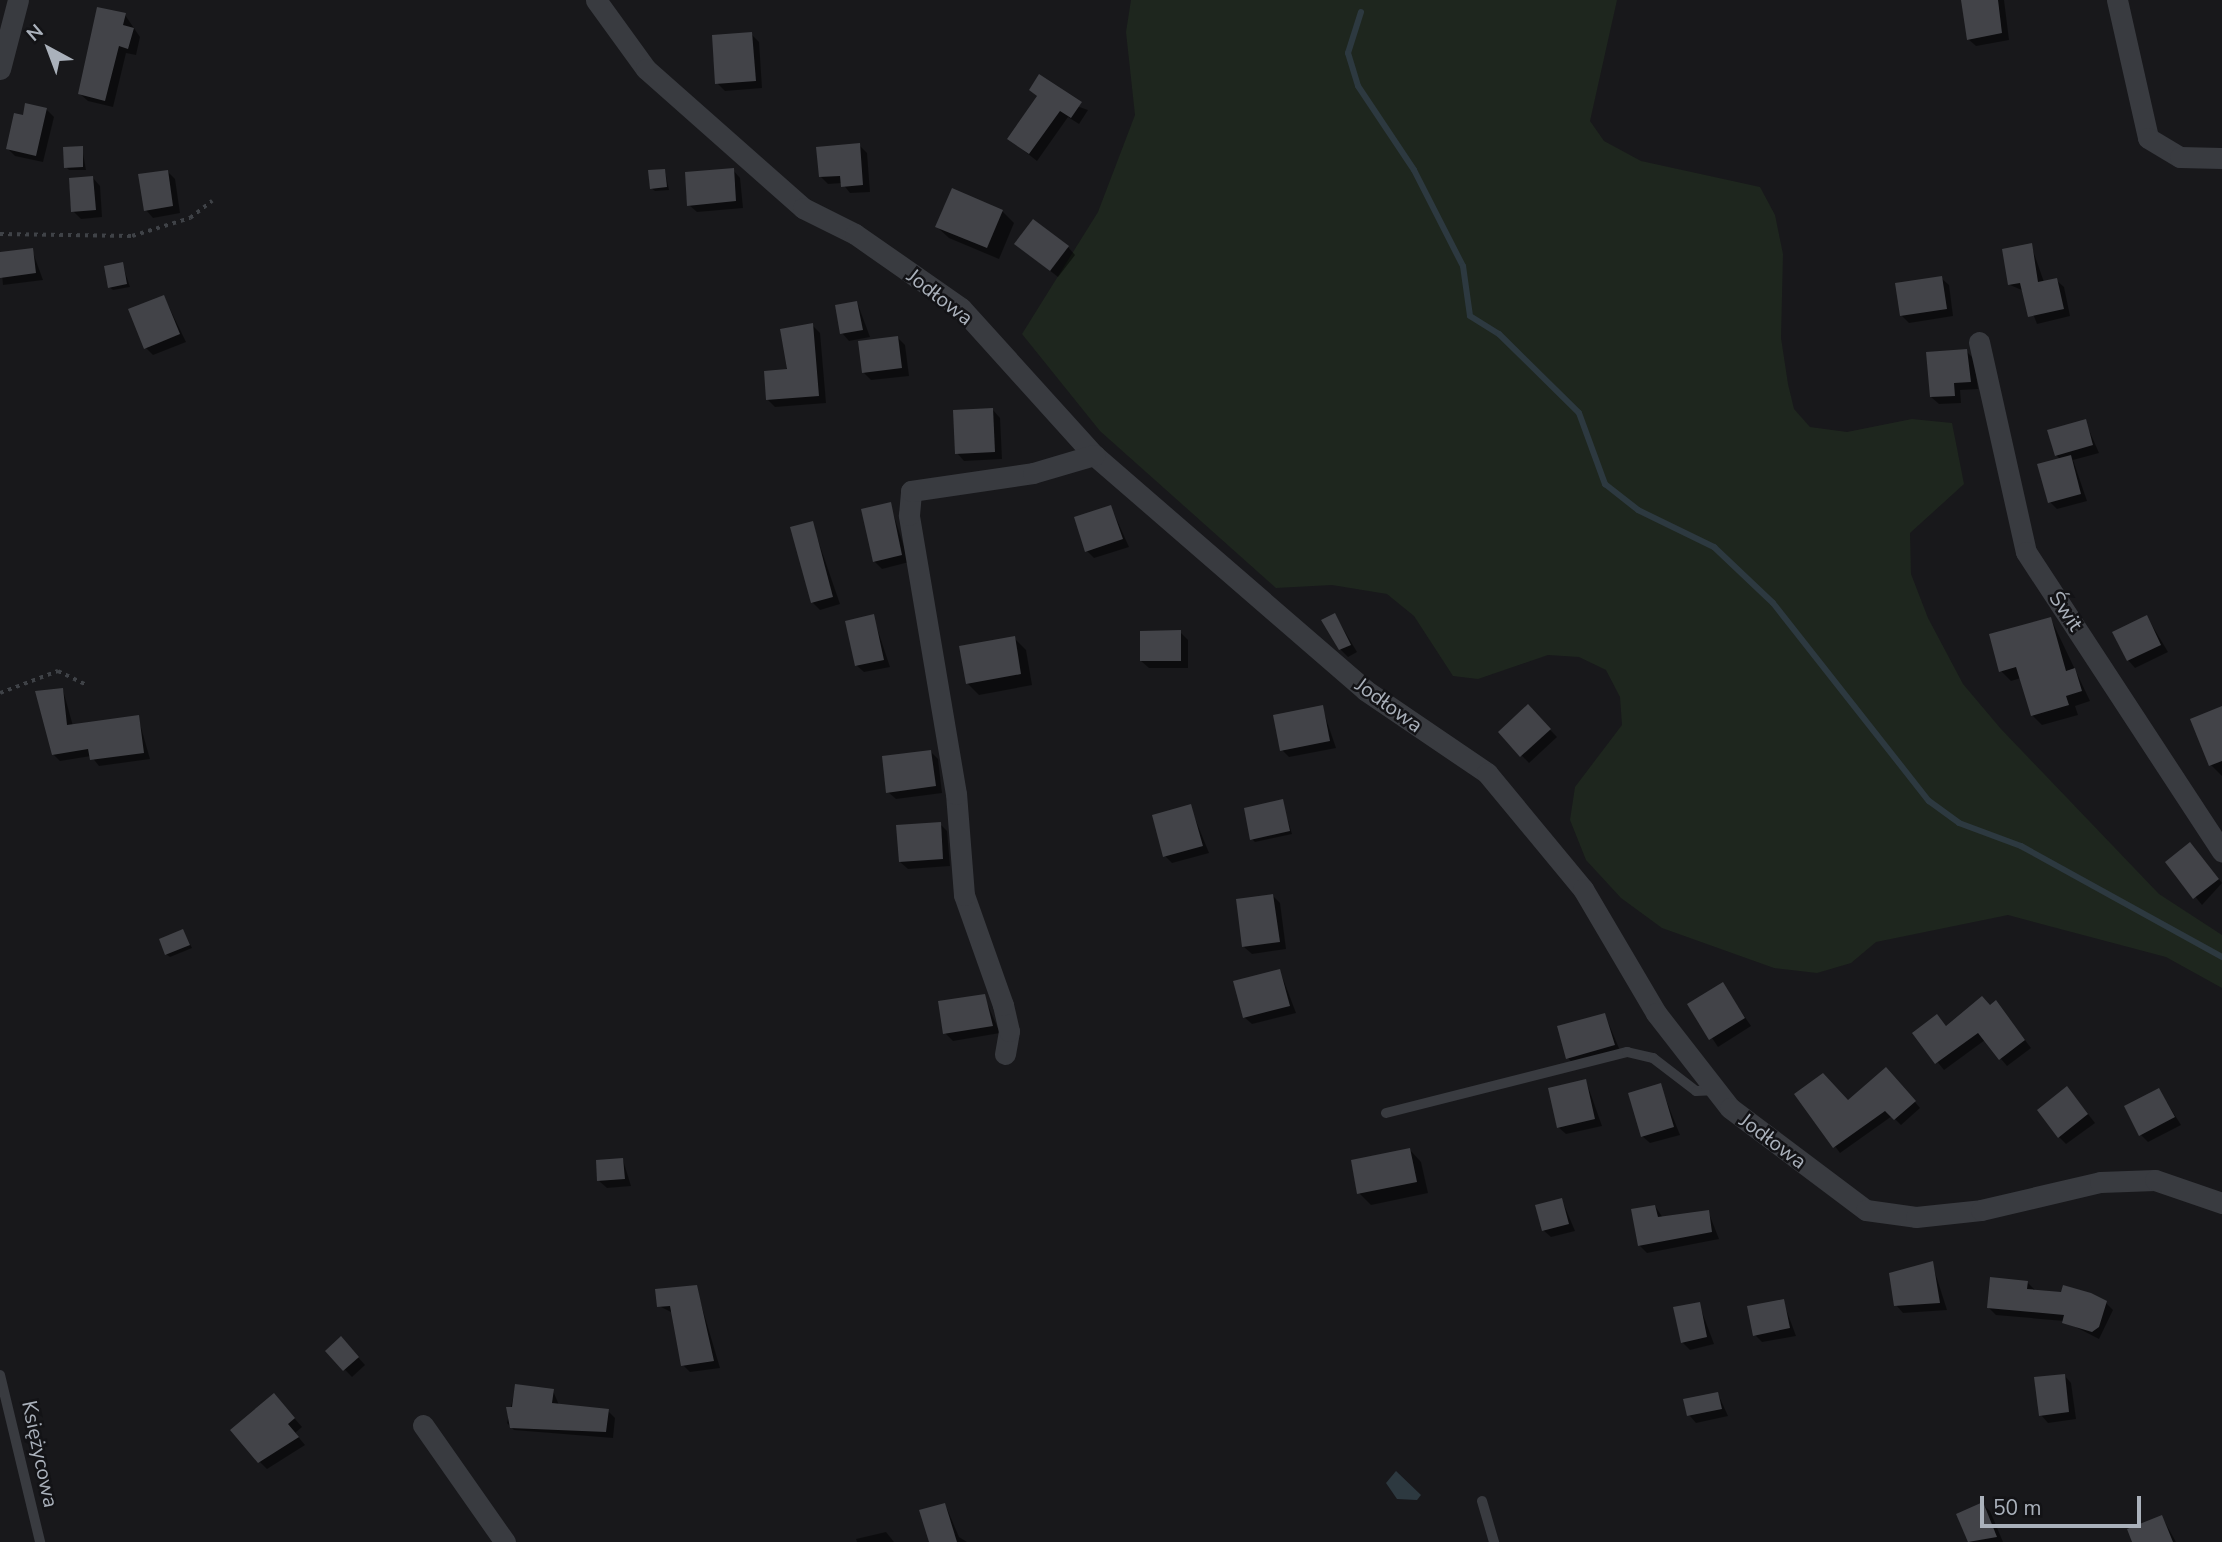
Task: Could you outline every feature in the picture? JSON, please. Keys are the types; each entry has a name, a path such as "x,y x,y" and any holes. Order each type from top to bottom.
{"street":[{"path":"0,69 18,0"},
{"name":"Jodłowa","path":"596,0 646,69 803,208 855,234 961,308 1094,455 1365,690 1487,773 1583,889 1656,1013 1730,1108 1866,1210 1916,1217 1981,1210 2100,1182 2155,1180 2222,1203"},
{"path":"2117,0 2148,138 2180,158 2222,158"},
{"name":"Świt","path":"1979,342 2026,552 2222,851"},
{"path":"1005,1054 1009,1031 1003,1005 964,895 956,794 909,515 911,491 1033,473 1094,455"},
{"path":"424,1425 505,1542"}],"lane":[{"path":"1386,1113 1627,1052 1653,1058 1696,1091 1716,1090"},
{"name":"Księżycowa","path":"0,1375 40,1542"},
{"path":"1482,1501 1494,1542"}],"path":[{"path":"0,234 132,236 190,218 212,201"},
{"path":"0,693 58,671 87,685"}],"shaded area":[{"path":"1131,0 1617,0 1590,121 1604,141 1641,161 1760,187 1775,215 1783,254 1781,338 1788,384 1794,409 1810,427 1847,432 1912,419 1952,423 1964,484 1910,533 1911,574 1928,618 1963,684 2001,729 2159,894 2222,935 2222,988 2166,957 2008,915 1876,942 1851,963 1817,973 1774,968 1662,928 1621,898 1586,860 1570,820 1575,787 1622,725 1620,697 1606,670 1579,657 1548,655 1478,679 1453,676 1414,616 1387,594 1332,585 1276,588 1100,431 1022,334 1098,212 1135,115 1126,32"},
{"path":"1396,1471 1421,1495 1417,1500 1397,1499 1386,1483"}],"building":[{"path":"1961,0 1998,0 2002,33 1967,40"},
{"path":"97,7 126,13 123,25 134,28 128,49 119,46 105,101 78,94"},
{"path":"752,32 756,81 715,84 712,35"},
{"path":"1039,74 1082,102 1071,118 1060,111 1029,154 1007,139 1037,96 1029,90"},
{"path":"25,103 47,108 36,156 6,149 14,113 23,115"},
{"path":"860,143 863,185 841,187 840,176 819,177 816,147"},
{"path":"83,146 83,167 64,168 63,147"},
{"path":"734,168 736,201 687,206 685,172"},
{"path":"665,169 667,187 650,189 648,170"},
{"path":"168,170 173,206 144,211 138,174"},
{"path":"93,176 96,210 71,212 69,178"},
{"path":"952,188 1003,210 987,248 935,227"},
{"path":"1033,219 1069,246 1050,271 1014,244"},
{"path":"2032,243 2038,282 2057,278 2064,309 2028,317 2020,283 2008,285 2002,249"},
{"path":"33,248 36,273 0,278 0,252"},
{"path":"123,262 127,284 108,288 104,266"},
{"path":"1942,276 1947,309 1900,316 1895,283"},
{"path":"164,295 180,334 144,349 128,309"},
{"path":"857,301 863,330 840,334 835,305"},
{"path":"813,323 819,396 766,400 764,371 787,369 780,329"},
{"path":"898,336 902,368 862,373 858,341"},
{"path":"1967,349 1971,382 1954,383 1955,396 1930,397 1926,352"},
{"path":"993,408 995,452 955,454 953,410"},
{"path":"2086,419 2093,445 2055,456 2047,430"},
{"path":"2071,455 2081,494 2048,503 2037,464"},
{"path":"891,502 902,555 873,562 861,509"},
{"path":"1111,505 1123,539 1085,552 1074,517"},
{"path":"813,521 833,597 811,603 790,527"},
{"path":"1335,613 1351,645 1339,650 1321,620"},
{"path":"874,614 884,660 855,666 845,621"},
{"path":"2147,615 2161,645 2127,661 2112,632"},
{"path":"2051,617 2066,671 2075,668 2082,691 2066,696 2069,705 2031,716 2016,667 1999,672 1989,634"},
{"path":"1181,630 1181,661 1140,661 1140,631"},
{"path":"1015,636 1021,674 966,684 959,646"},
{"path":"63,688 67,725 139,715 144,753 90,760 88,749 52,755 35,691"},
{"path":"1528,704 1551,729 1520,757 1498,732"},
{"path":"1323,705 1330,741 1280,751 1273,715"},
{"path":"2222,706 2222,761 2209,766 2190,719"},
{"path":"931,750 936,786 886,793 882,756"},
{"path":"1283,799 1290,831 1250,840 1244,808"},
{"path":"1191,804 1203,846 1163,857 1152,815"},
{"path":"941,822 943,859 899,862 896,825"},
{"path":"2190,842 2219,879 2193,899 2165,862"},
{"path":"1273,894 1280,942 1242,947 1236,899"},
{"path":"183,929 190,945 165,955 159,939"},
{"path":"1280,969 1290,1006 1243,1018 1233,981"},
{"path":"1723,982 1745,1018 1709,1040 1687,1004"},
{"path":"985,994 993,1026 943,1034 938,1001"},
{"path":"1982,996 1990,1005 1996,1000 2025,1040 1999,1060 1978,1033 1935,1064 1912,1033 1937,1014 1946,1026"},
{"path":"1605,1013 1615,1045 1566,1059 1557,1026"},
{"path":"1886,1067 1916,1101 1894,1120 1885,1111 1833,1148 1794,1094 1823,1073 1848,1100"},
{"path":"1586,1079 1595,1119 1557,1128 1548,1088"},
{"path":"1661,1083 1674,1127 1641,1137 1628,1093"},
{"path":"2067,1086 2088,1114 2058,1138 2037,1110"},
{"path":"2159,1088 2175,1117 2139,1136 2124,1106"},
{"path":"1410,1148 1417,1182 1357,1194 1351,1160"},
{"path":"623,1158 625,1179 597,1181 596,1160"},
{"path":"1562,1198 1569,1224 1542,1231 1535,1205"},
{"path":"1655,1205 1658,1217 1709,1210 1712,1232 1638,1246 1631,1209"},
{"path":"1933,1261 1940,1303 1894,1306 1889,1273"},
{"path":"1990,1277 2028,1281 2027,1289 2061,1292 2063,1285 2091,1293 2107,1301 2099,1327 2092,1332 2062,1323 2064,1315 1987,1308"},
{"path":"697,1285 714,1361 681,1366 670,1306 657,1307 655,1289"},
{"path":"1784,1299 1790,1328 1753,1336 1747,1306"},
{"path":"1700,1302 1707,1337 1681,1343 1673,1307"},
{"path":"341,1336 359,1357 343,1371 325,1351"},
{"path":"2065,1374 2069,1412 2039,1416 2034,1377"},
{"path":"515,1384 554,1389 552,1403 609,1409 606,1432 510,1428 506,1407 512,1407"},
{"path":"1718,1392 1722,1409 1687,1416 1683,1399"},
{"path":"274,1393 295,1418 288,1424 299,1437 258,1463 230,1430"},
{"path":"1983,1502 1997,1537 1968,1542 1956,1514"},
{"path":"945,1503 957,1542 929,1542 919,1510"},
{"path":"2162,1515 2173,1542 2132,1542 2127,1529"}],"waterway":[{"path":"1361,12 1348,53 1358,86 1414,170 1463,266 1470,316 1499,334 1579,413 1605,484 1638,510 1714,547 1773,603 1929,801 1959,823 2021,846 2222,957"}]}
